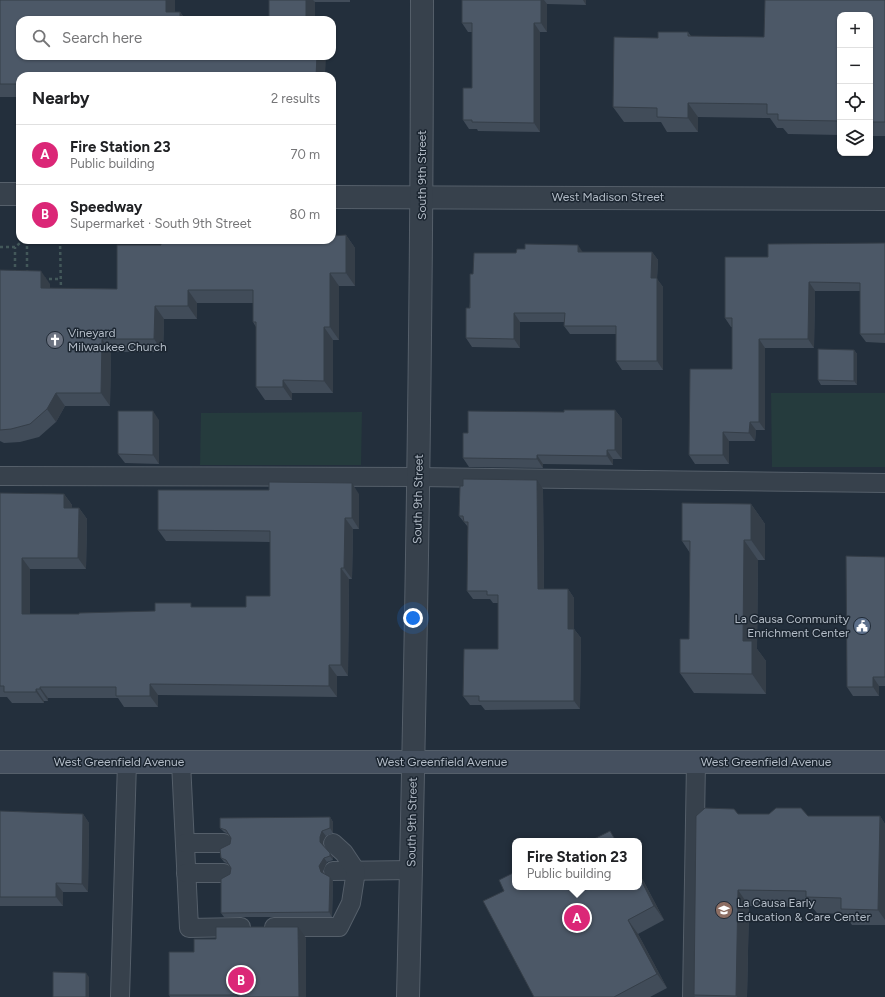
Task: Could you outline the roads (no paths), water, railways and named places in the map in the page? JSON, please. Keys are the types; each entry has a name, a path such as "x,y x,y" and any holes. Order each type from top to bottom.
{"main road":[{"name":"West Greenfield Avenue","path":"0,762 885,762"}],"street":[{"name":"South 9th Street","path":"408,997 414,762 422,196 422,0"},
{"path":"0,194 16,194"},
{"name":"West Madison Street","path":"336,196 885,199"}],"lane":[{"path":"0,476 418,477 885,483"},
{"path":"120,997 127,762"},
{"path":"181,762 189,928 339,927 351,903 356,871 344,853 333,842"},
{"path":"692,997 696,762"},
{"path":"185,842 224,843"},
{"path":"333,871 411,870"},
{"path":"186,873 224,873"}],"place":[{"name":"Vineyard Milwaukee Church","path":"55,340"},
{"name":"La Causa Community Enrichment Center","path":"862,626"},
{"name":"La Causa Early Education & Care Center","path":"724,910"},
{"name":"Fire Station 23","path":"577,918"},
{"name":"Speedway","path":"241,980"}]}
